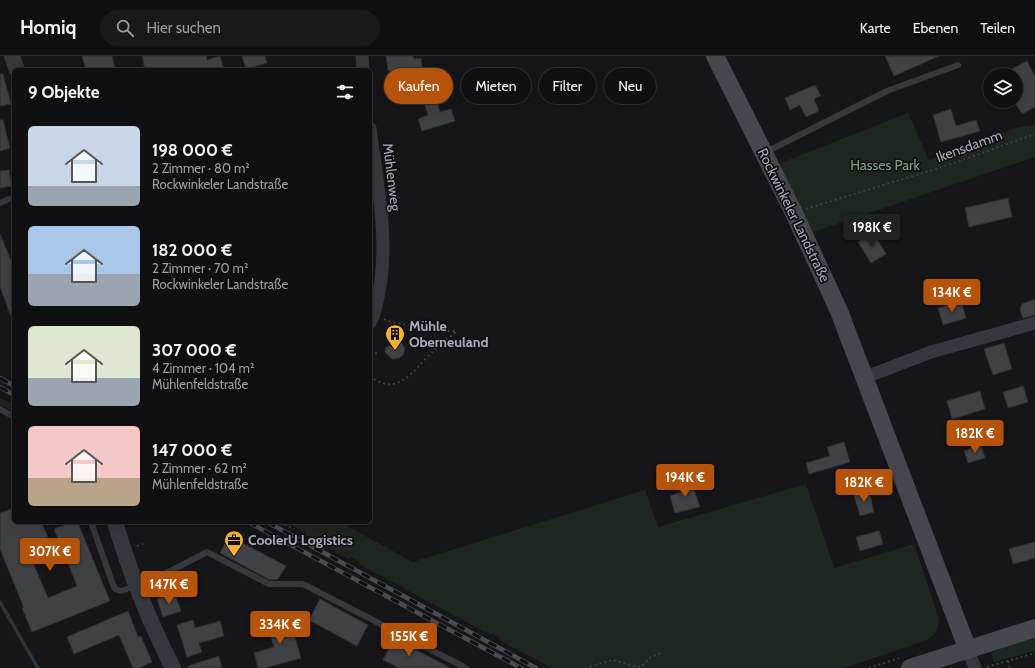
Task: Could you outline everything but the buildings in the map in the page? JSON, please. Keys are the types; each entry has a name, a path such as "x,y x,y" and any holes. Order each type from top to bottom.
{"main road":[{"name":"Rockwinkeler Landstraße","path":"715,56 794,213 839,311 866,377 968,650"},
{"path":"910,668 1035,628"}],"street":[{"path":"12,56 15,68"},
{"path":"362,56 363,68"},
{"name":"Mühlenweg","path":"372,143 382,216 384,248 381,286 372,318"},
{"path":"866,377 931,352 1035,323"},
{"path":"116,524 136,586 151,625 173,668"},
{"name":"Rockwinkeler Landstraße","path":"968,650 975,668"}],"lane":[{"path":"764,153 887,91 958,65"},
{"path":"0,203 12,198"},
{"path":"0,409 12,416"},
{"path":"92,524 98,548 115,589 121,592 155,579 207,552 268,584 303,584 466,668"}],"path":[{"name":"Ikensdamm","path":"794,213 948,165 1035,134"},
{"path":"372,318 426,330 443,332 457,331 433,352 415,372 403,380 388,384 380,382 372,377"},
{"path":"372,354 379,353"},
{"path":"284,524 294,529"},
{"path":"968,650 987,668 1035,653"},
{"path":"585,668 613,660 632,667 637,667 642,666 651,658 661,653"},
{"path":"1008,661 1010,668"}],"green space":[{"name":"Hasses Park","path":"908,113 929,160 1019,127 1035,125 1035,157 813,232 778,164"},
{"path":"0,398 12,404 12,411 0,405"},
{"path":"806,484 834,568 914,544 939,619 937,629 927,640 844,668 552,668 499,640 500,638 492,633 490,635 359,564 360,562 351,557 349,559 305,535 306,533 289,524 344,524 413,562 645,490 658,527"},
{"path":"1035,632 1035,651 994,662 991,653"}],"waterway":[{"path":"0,602 38,668"}],"railway":[{"path":"0,378 12,385"},
{"path":"0,387 12,394"},
{"path":"252,524 521,668"},
{"path":"271,524 536,668"}],"place":[{"name":"Mühle Oberneuland","path":"395,351"},
{"name":"CoolerU Logistics","path":"234,557"}]}
